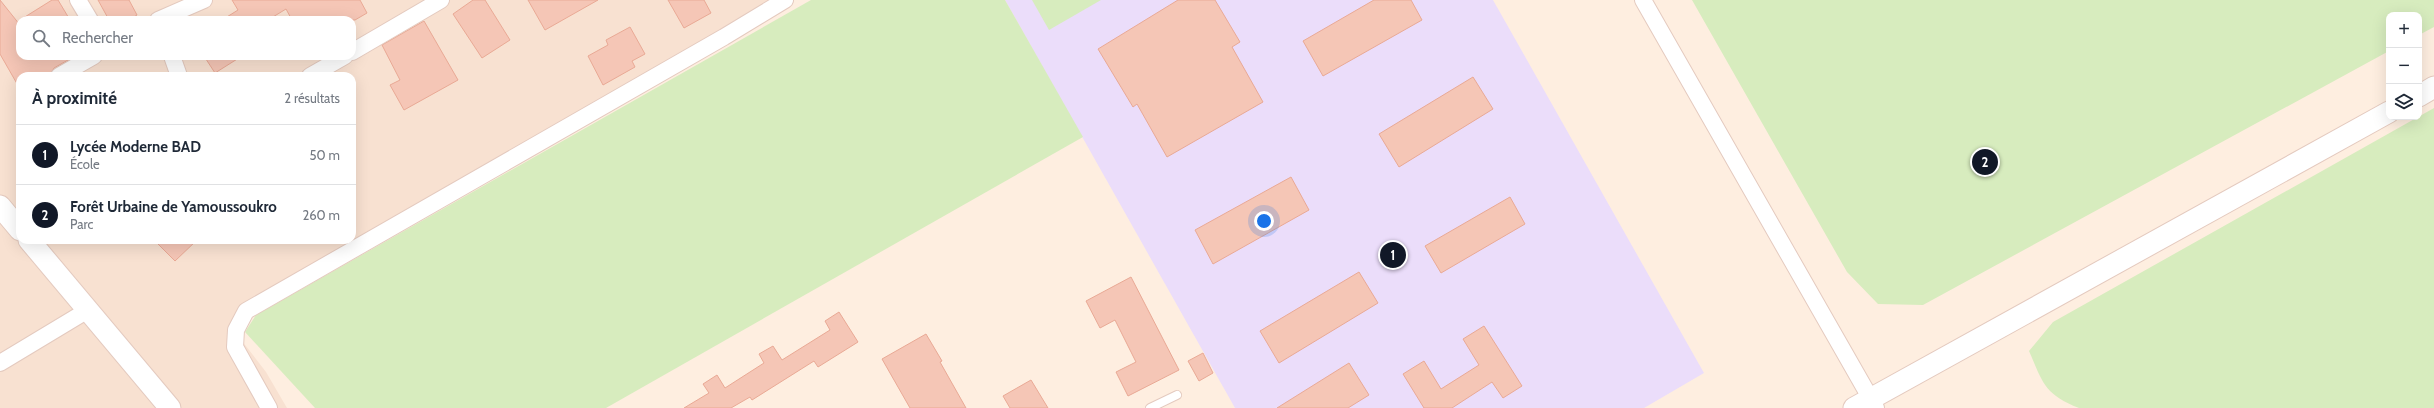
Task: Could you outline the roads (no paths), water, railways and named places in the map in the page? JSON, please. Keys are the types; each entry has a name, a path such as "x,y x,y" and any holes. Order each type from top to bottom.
{"street":[{"path":"78,0 88,16"},
{"path":"167,16 204,0"},
{"path":"356,50 442,0"},
{"path":"269,408 235,347 236,330 246,311 718,41 785,0"},
{"path":"1643,0 1867,405 2386,114"},
{"path":"66,72 87,60"},
{"path":"173,60 178,72"},
{"path":"317,72 338,60"},
{"path":"2422,94 2434,87"},
{"path":"0,206 16,225"},
{"path":"32,244 170,408"},
{"path":"0,363 88,310"}],"lane":[{"path":"1150,408 1177,395"}],"place":[{"name":"Forêt Urbaine de Yamoussoukro","path":"1985,162"},
{"name":"Lycée Moderne BAD","path":"1393,255"}]}
